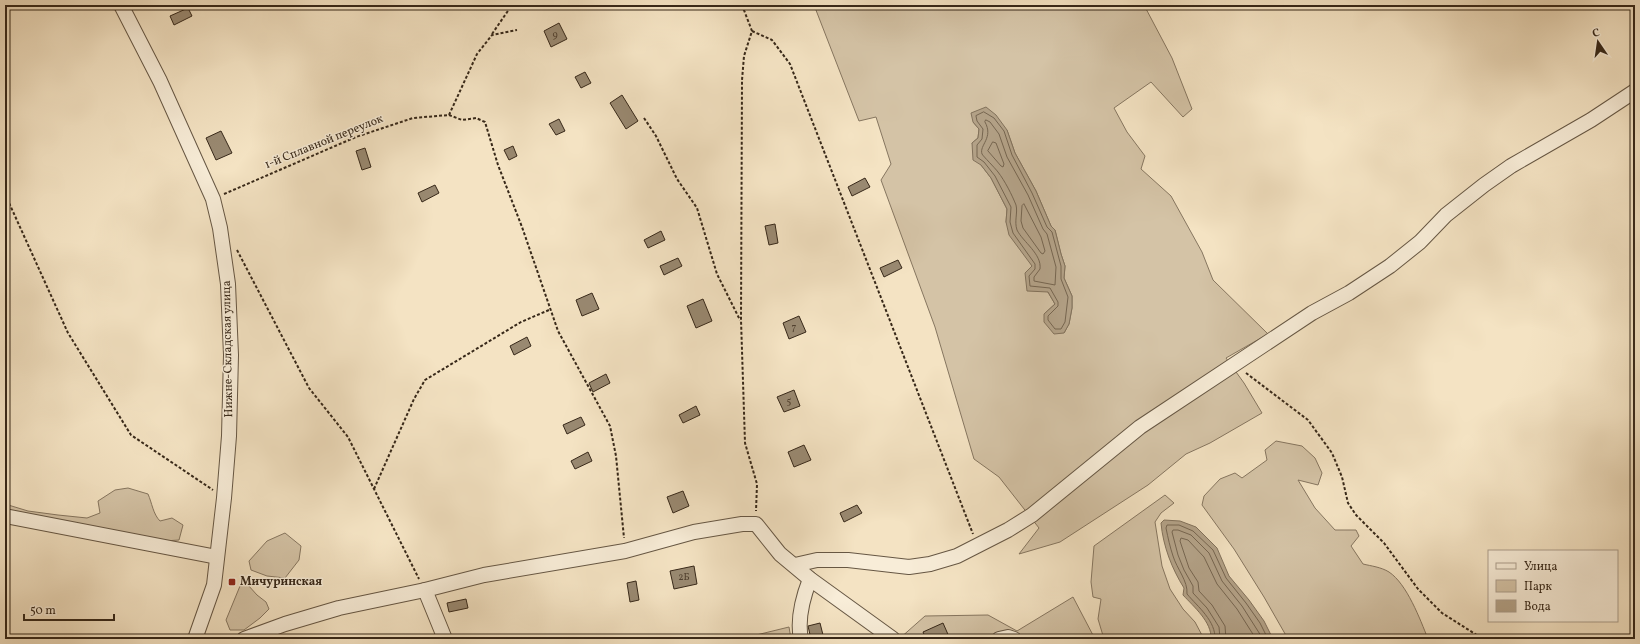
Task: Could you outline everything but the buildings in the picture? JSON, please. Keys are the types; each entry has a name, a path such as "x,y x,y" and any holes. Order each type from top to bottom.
{"street":[{"name":"Нижне-Складская улица","path":"121,5 160,81 213,199 220,228 228,284 230,355 229,436 224,498 214,585 195,639"},
{"path":"794,566 817,560 848,560 909,567 930,564 957,556 1008,530 1032,515 1140,428 1312,314 1349,293 1390,266 1420,242 1446,215 1489,181 1511,166 1591,120 1635,91"},
{"path":"5,516 217,557"},
{"path":"244,639 285,624 338,608 425,590 484,575 625,551 694,532 742,524 756,524 780,554 794,566 893,639"},
{"path":"801,639 799,630 801,615 805,592 810,579"},
{"path":"425,590 445,639"},
{"path":"999,639 1008,637 1014,639"}],"path":[{"path":"449,115 477,54 512,5"},
{"path":"742,5 752,31 744,56 742,80 741,320 745,442 757,484 756,524"},
{"path":"492,34 517,30"},
{"path":"752,31 772,40 790,64 978,546"},
{"name":"1-й Сплавной переулок","path":"213,199 356,137 413,118 449,115 462,120 476,118 485,122 550,310"},
{"path":"644,118 656,136 676,179 697,208 717,274 741,320"},
{"path":"5,194 68,333 131,435 224,498"},
{"path":"234,246 309,388 348,437 425,590"},
{"path":"374,489 414,399 425,380 510,328 550,310 558,331 610,426 616,456 625,551"},
{"path":"1235,365 1308,420 1332,453 1342,477 1348,503 1356,515 1384,543 1418,589 1442,613 1483,639"}],"green space":[{"path":"814,5 1144,5 1172,58 1192,109 1183,117 1151,82 1114,108 1127,132 1145,156 1141,169 1171,196 1202,252 1213,280 1268,334 1226,358 1244,383 1262,413 1210,443 1186,454 1148,485 1060,542 1019,554 1039,528 999,477 974,459 935,327 881,180 891,164 876,117 859,121","holes":["973,122 1007,130 1015,153 1036,191 1051,226 1055,230 1065,266 1064,278 1072,296 1072,308 1069,324 1064,333 1044,314 1055,304 1006,222 1007,209 991,178 981,165 972,143 978,138 979,129"]},
{"path":"1276,441 1302,446 1315,458 1322,473 1318,485 1298,480 1315,508 1335,530 1356,530 1359,536 1351,546 1363,564 1386,570 1402,585 1412,602 1428,639 1288,639 1234,549 1202,505 1204,496 1220,479 1235,473 1242,478 1267,460 1265,450"},
{"path":"128,488 148,494 154,512 160,521 172,518 183,525 179,540 164,541 5,511 5,504 28,511 87,518 100,513 98,501 115,490"},
{"path":"1165,495 1174,503 1161,513 1155,522 1162,566 1170,589 1183,609 1195,622 1204,639 1104,639 1098,619 1101,599 1093,597 1091,582 1094,546"},
{"path":"285,533 301,546 299,560 285,578 267,576 251,570 249,561 267,541"},
{"path":"248,585 266,602 269,609 244,630 230,630 226,620 240,586"},
{"path":"1073,597 1095,639 899,639 925,616 988,615 1017,631"},
{"path":"789,627 791,639 740,639"}],"water":[{"path":"986,107 996,115 1007,130 1015,153 1036,191 1051,226 1055,230 1065,266 1064,278 1072,296 1072,308 1069,324 1064,333 1054,334 1044,322 1044,314 1055,304 1048,292 1027,291 1025,273 1032,266 1009,235 1006,222 1007,209 991,178 981,165 973,160 972,143 978,138 979,129 973,122 971,113"},
{"path":"1164,520 1180,521 1196,527 1217,548 1229,576 1264,621 1273,639 1211,639 1209,627 1197,610 1183,595 1184,588 1172,565 1166,549 1161,523"}],"place":[{"name":"Мичуринская","path":"232,582"}]}
